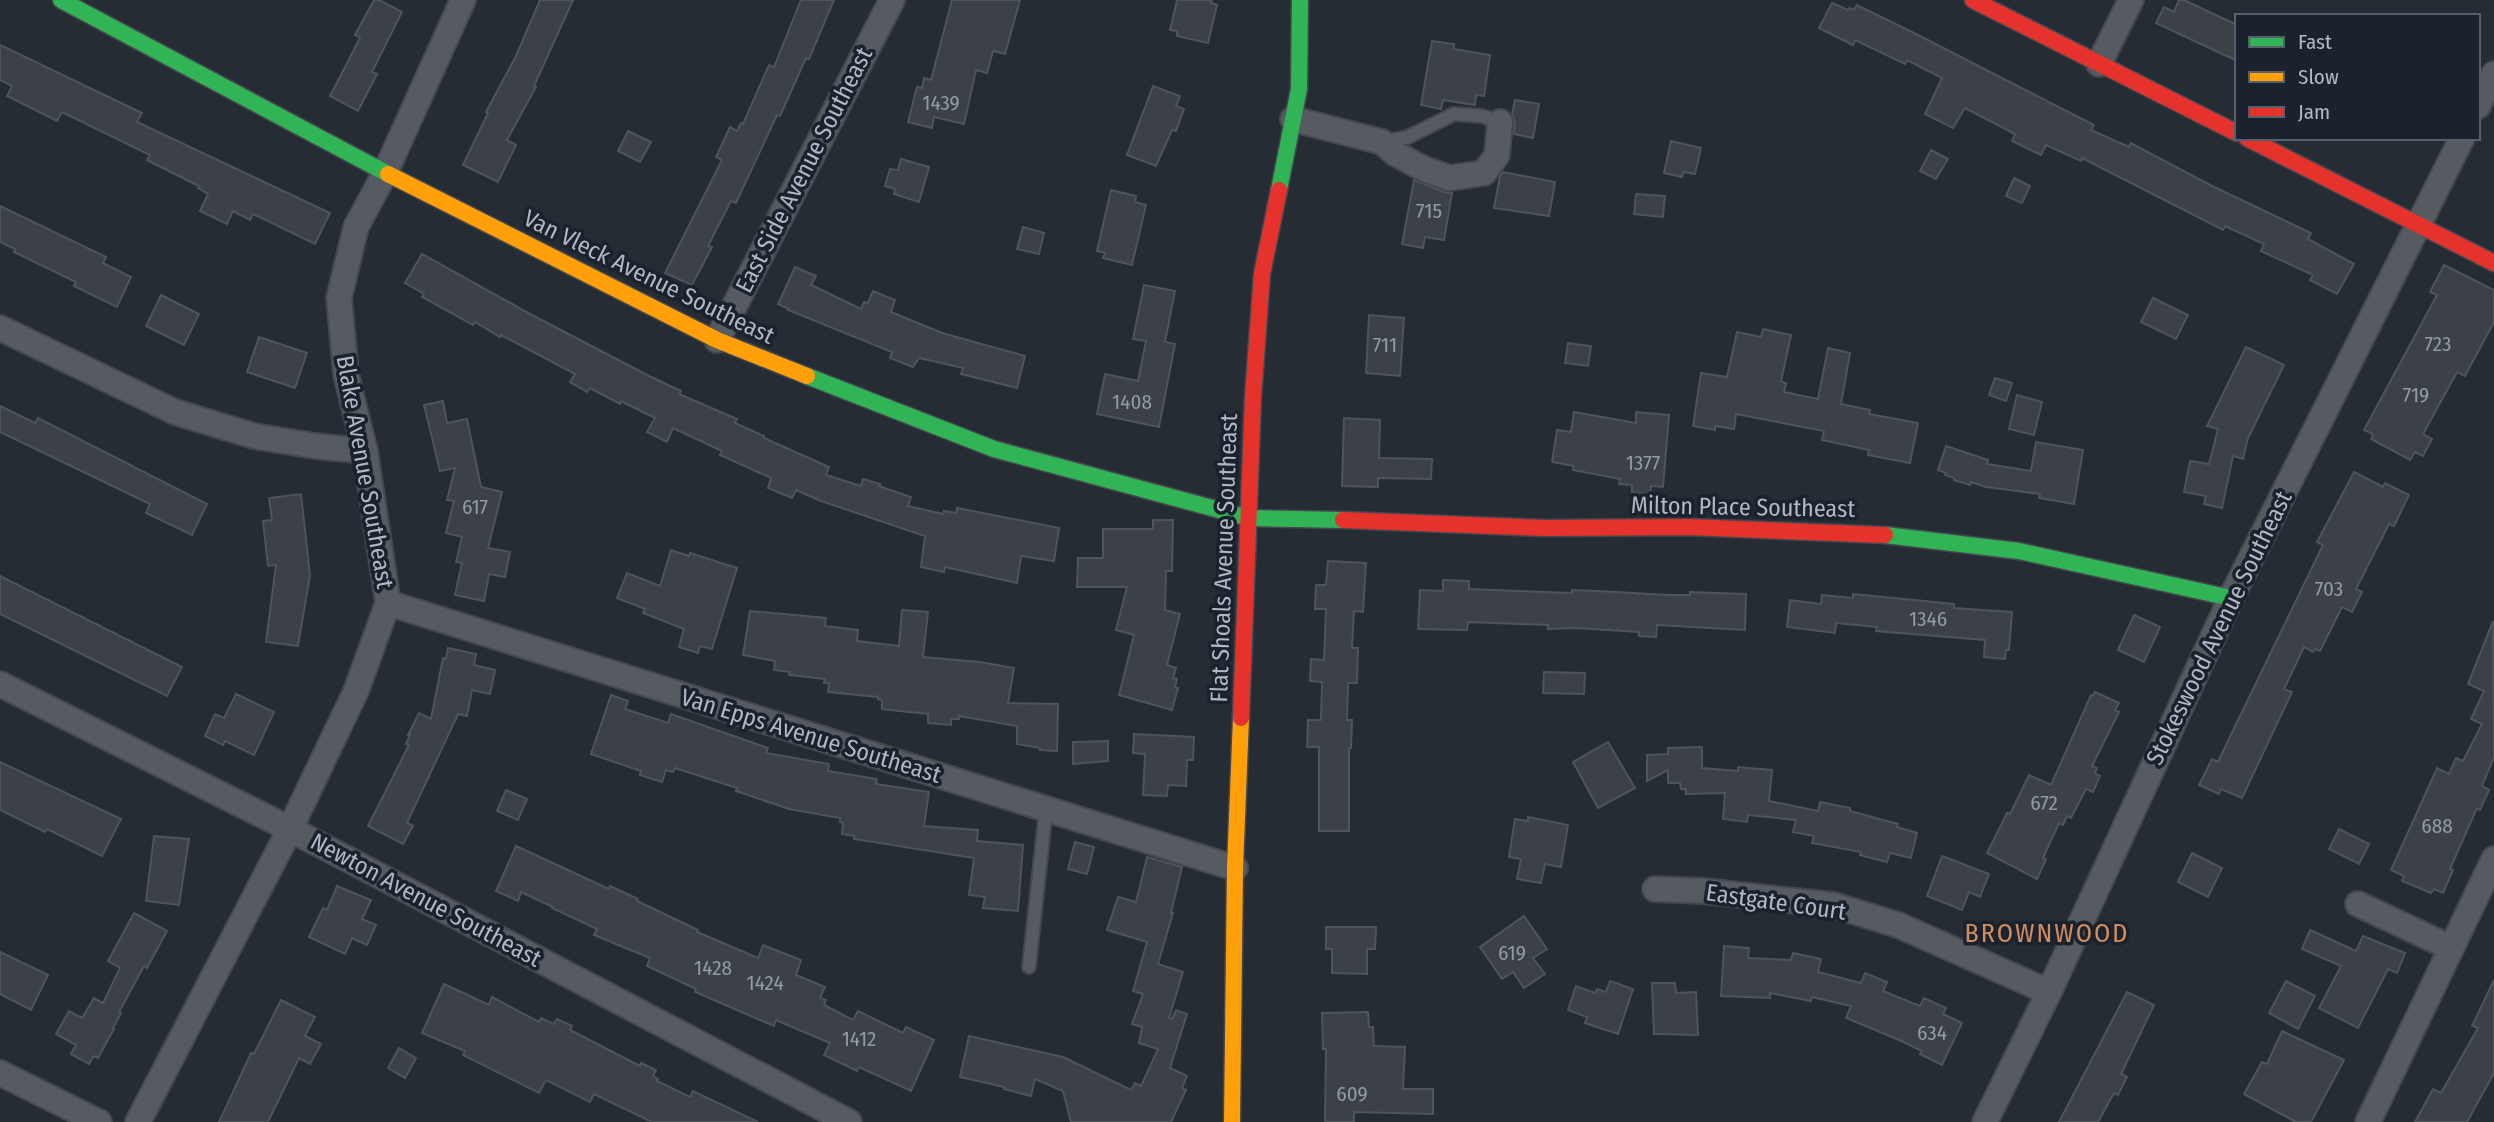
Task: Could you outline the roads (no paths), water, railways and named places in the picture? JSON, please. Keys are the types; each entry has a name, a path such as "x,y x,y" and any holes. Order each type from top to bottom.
{"street":[{"name":"Van Vleck Avenue Southeast","path":"61,0 91,7 385,173 717,340 994,449 1249,518"},
{"name":"Blake Avenue Southeast","path":"138,1122 290,829 356,691 388,603 365,451 346,374 339,298 356,228 385,173 463,0"},
{"name":"East Side Avenue Southeast","path":"717,340 892,0"},
{"name":"Flat Shoals Avenue Southeast","path":"1232,1122 1235,867 1253,397 1262,274 1299,89 1300,0"},
{"path":"1973,0 2235,132"},
{"path":"2099,64 2131,0"},
{"path":"2480,102 2494,74"},
{"path":"1293,119 1382,142 1396,154 1424,169 1449,178 1484,173 1497,155 1500,122"},
{"path":"2251,140 2494,263"},
{"name":"Stokeswood Avenue Southeast","path":"1985,1122 2049,992 2231,598 2461,140"},
{"path":"0,328 175,412 254,436 365,451"},
{"name":"Milton Place Southeast","path":"1249,518 1545,528 1689,527 1896,535 2019,551 2231,598"},
{"name":"Van Epps Avenue Southeast","path":"388,603 1235,867"},
{"name":"Newton Avenue Southeast","path":"0,684 290,829 838,1119"},
{"path":"2368,1122 2494,859"},
{"name":"Eastgate Court","path":"1655,889 1704,891 1833,905 1898,925 2049,992"},
{"path":"2358,904 2451,947"},
{"path":"0,1073 99,1122"}],"lane":[{"path":"1382,142 1408,138 1454,114 1482,116 1500,122"},
{"path":"1029,967 1046,809"}],"district":[{"name":"BROWNWOOD","path":"2047,933"}]}
